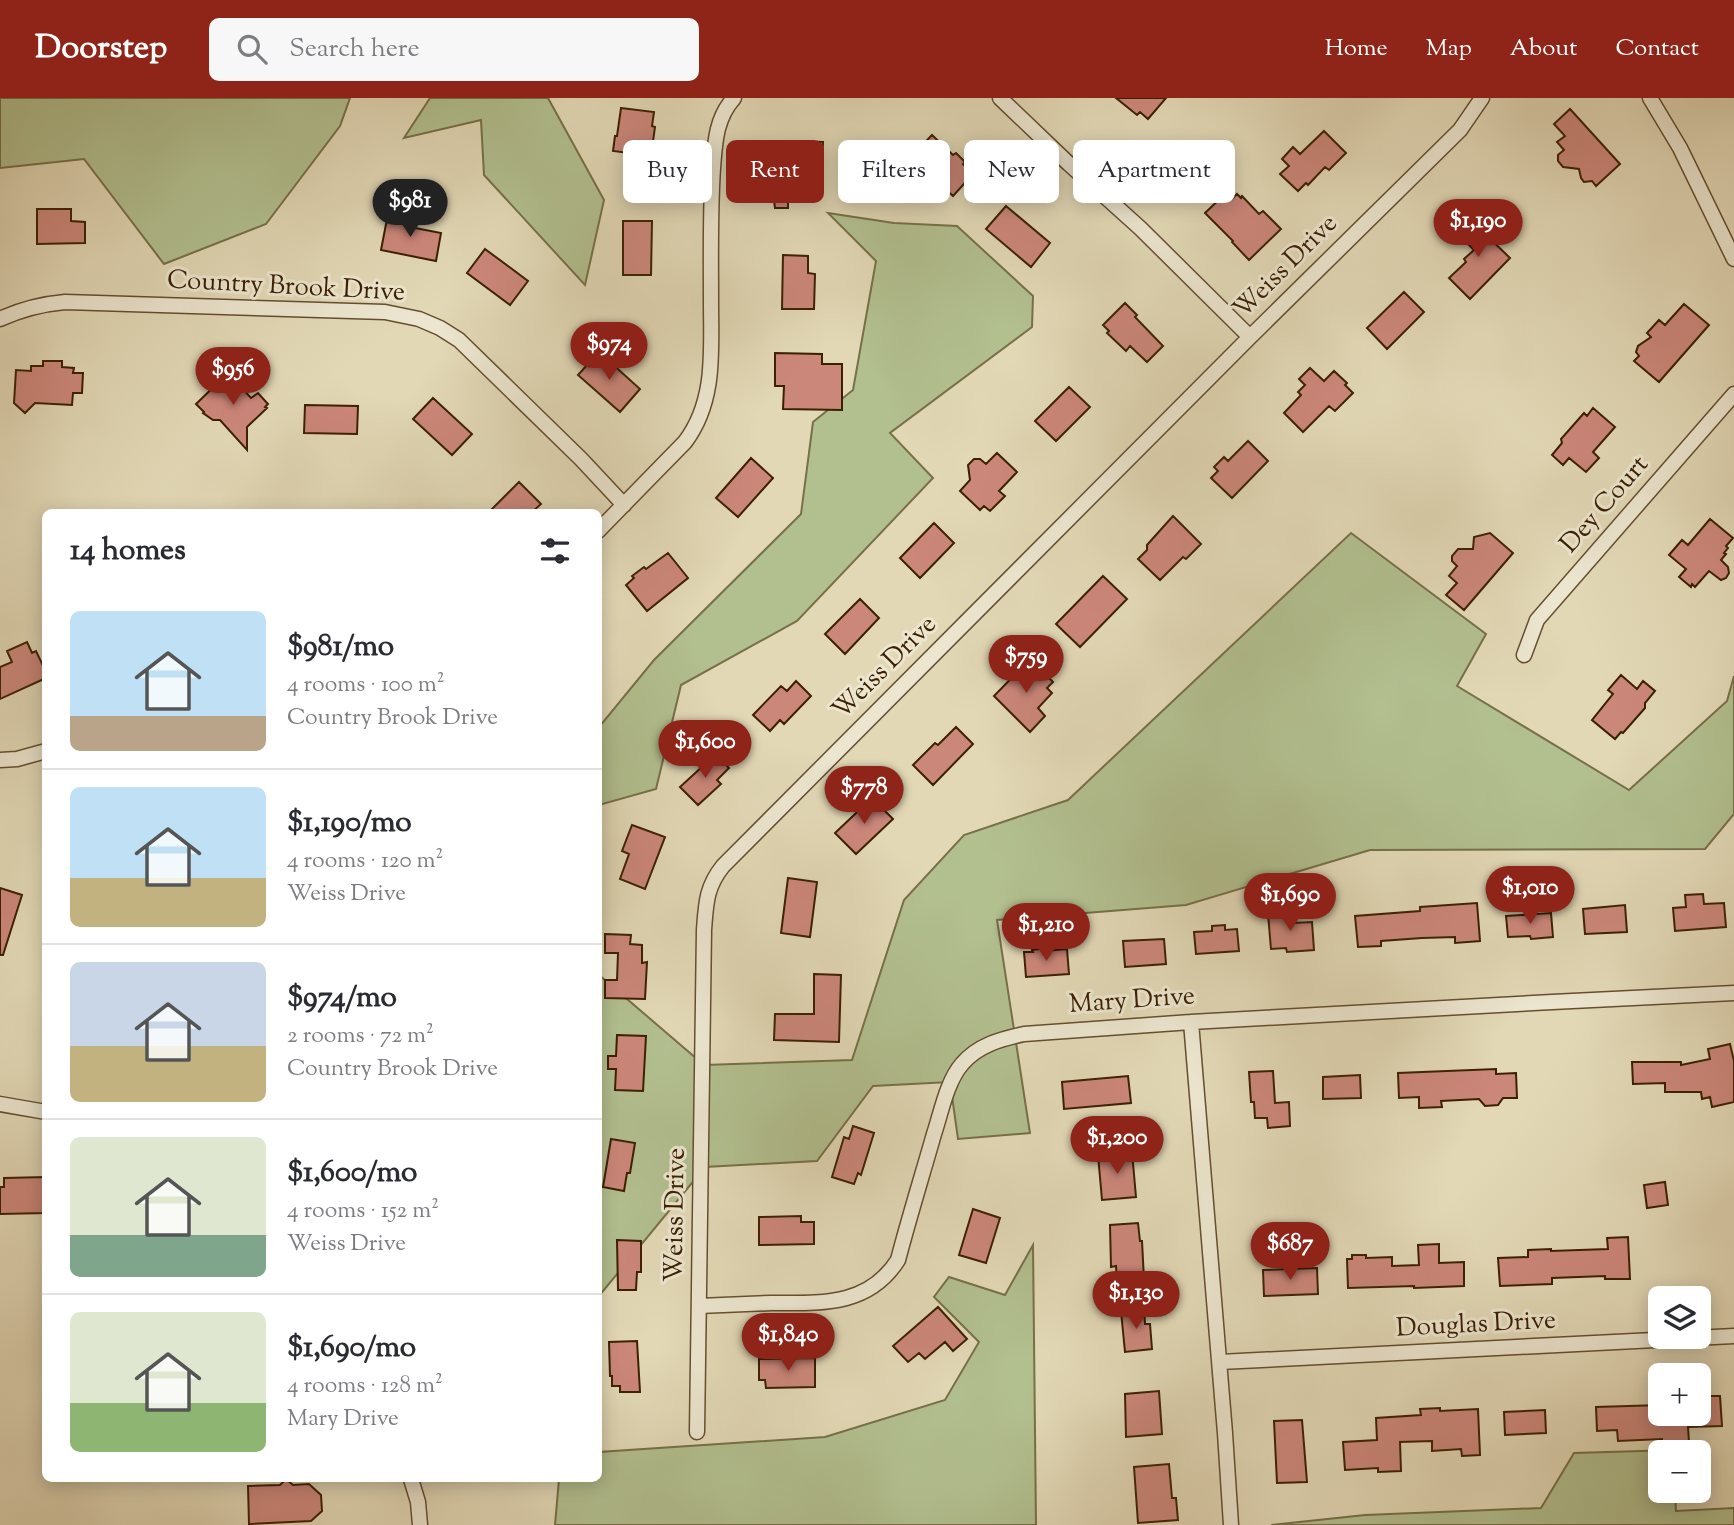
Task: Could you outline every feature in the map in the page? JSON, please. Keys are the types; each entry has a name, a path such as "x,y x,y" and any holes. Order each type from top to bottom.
{"street":[{"path":"602,527 685,442 698,422 706,401 711,357 712,182 716,134 724,113 734,98"},
{"path":"1000,98 1140,228 1250,337"},
{"name":"Weiss Drive","path":"696,1432 704,930 707,896 716,875 1250,337 1460,131 1482,98"},
{"path":"1650,98 1680,148 1734,259"},
{"name":"Country Brook Drive","path":"0,319 20,310 65,302 328,310 419,318 459,340 563,441 624,505"},
{"name":"Dey Court","path":"1524,655 1537,620 1734,394"},
{"path":"0,760 17,759 42,752"},
{"name":"Mary Drive","path":"699,1306 844,1300 866,1292 884,1278 898,1259 944,1102 956,1072 963,1062 981,1048 1002,1038 1024,1034 1191,1022 1734,993"},
{"path":"1191,1022 1231,1525"},
{"path":"0,1104 42,1111"},
{"name":"Douglas Drive","path":"1220,1362 1734,1336"},
{"path":"412,1482 421,1525"}],"green space":[{"path":"0,98 350,98 340,126 266,224 164,264 84,159 0,168"},
{"path":"430,98 548,98 604,200 585,285 484,175 481,120 404,138"},
{"path":"828,213 894,223 957,226 1033,296 1032,327 890,433 933,478 797,621 681,685 656,789 602,804 602,723 654,660 801,514 813,422 853,390 876,261"},
{"path":"1351,533 1486,634 1457,686 1629,790 1727,701 1734,676 1734,814 1705,849 1370,850 1186,905 997,920 1030,1133 958,1139 950,1082 873,1086 817,1161 705,1167 602,1292 602,978 704,1065 852,1060 904,900 964,835 1068,800"},
{"path":"1033,1245 1036,1525 555,1525 559,1482 602,1482 602,1452 825,1437 945,1400 979,1342 934,1297 949,1277 1005,1295"},
{"path":"1648,1451 1648,1503 1676,1503 1676,1511 1734,1508 1734,1525 1271,1525 1365,1515 1541,1508 1574,1453"}],"building":[{"path":"1116,98 1166,98 1148,119 1140,112 1137,115"},
{"path":"621,108 654,112 653,140 623,140 623,152 613,151"},
{"path":"1570,109 1620,164 1596,186 1592,181 1584,182 1579,169 1563,167 1558,161 1558,155 1564,150 1557,142 1565,136 1554,124"},
{"path":"1324,131 1346,153 1329,170 1325,167 1308,185 1306,183 1298,191 1280,174 1289,166 1282,159 1293,147 1300,154"},
{"path":"950,152 953,155 956,153 964,161 964,184 953,196 950,193"},
{"path":"1237,194 1259,214 1263,211 1281,229 1249,260 1205,213 1216,203 1235,203"},
{"path":"774,203 788,203 788,208 775,208"},
{"path":"1006,206 1050,243 1031,267 986,229"},
{"path":"37,209 71,209 71,221 85,222 85,243 37,244"},
{"path":"392,213 407,216 405,226 441,233 436,261 381,250 387,219"},
{"path":"1470,216 1510,258 1470,299 1449,278 1474,250 1455,231"},
{"path":"623,221 652,221 651,275 623,275"},
{"path":"485,249 528,281 510,305 467,273"},
{"path":"783,255 808,256 808,273 815,274 814,309 782,309"},
{"path":"1404,292 1424,312 1387,349 1367,328"},
{"path":"1125,303 1163,346 1147,362 1130,346 1126,351 1107,333 1109,331 1103,325"},
{"path":"1684,304 1709,325 1659,382 1634,361 1639,356 1636,352 1638,346 1651,337 1647,333 1659,320 1665,325"},
{"path":"599,352 640,389 620,412 578,375"},
{"path":"775,353 822,354 822,364 842,364 842,410 783,409 784,386 775,386"},
{"path":"43,361 62,361 62,367 74,368 73,373 83,373 82,393 73,393 72,405 35,403 25,413 14,403 16,370 31,371 31,366 43,366"},
{"path":"1310,368 1324,381 1334,371 1353,393 1335,411 1329,406 1303,432 1284,413 1301,395 1298,392 1305,385 1299,379"},
{"path":"228,373 251,398 258,393 268,404 247,427 247,450 220,420 213,420 196,404"},
{"path":"1069,387 1090,407 1056,441 1035,421"},
{"path":"433,398 472,434 452,455 413,419"},
{"path":"305,405 358,406 357,434 304,433"},
{"path":"1593,408 1615,427 1593,452 1599,458 1586,472 1569,458 1563,465 1552,455 1562,443 1561,439 1584,413 1587,416"},
{"path":"1248,441 1268,461 1232,498 1211,478 1218,471 1214,467 1224,457 1228,461"},
{"path":"997,453 1017,472 999,491 1005,496 990,511 984,506 980,510 960,491 970,480 968,465 974,459 980,459 986,464"},
{"path":"751,458 773,478 738,517 716,498"},
{"path":"519,482 541,504 535,509 492,509"},
{"path":"1173,516 1201,544 1186,559 1183,557 1160,580 1138,559"},
{"path":"1710,519 1733,538 1726,546 1726,554 1721,560 1728,567 1729,573 1721,580 1709,571 1695,587 1692,584 1691,587 1679,577 1686,569 1669,555 1682,540 1688,545"},
{"path":"934,523 954,543 920,578 900,558"},
{"path":"1490,533 1513,553 1464,610 1446,595 1457,583 1449,576 1457,566 1452,561 1452,556 1458,549 1473,549 1474,537"},
{"path":"668,553 688,578 647,611 626,585 634,578 632,576"},
{"path":"1103,576 1127,599 1080,647 1056,624"},
{"path":"860,599 879,618 845,654 825,634"},
{"path":"27,642 32,653 36,651 42,664 42,680 0,699 0,667 12,662 7,651"},
{"path":"1030,659 1053,682 1047,688 1052,693 1038,708 1045,716 1030,732 994,696"},
{"path":"1621,675 1637,689 1643,681 1655,691 1645,703 1645,708 1615,739 1592,720 1613,694 1608,690"},
{"path":"796,681 811,696 784,724 780,720 770,731 753,715 781,686 787,691"},
{"path":"956,727 973,744 933,785 913,765"},
{"path":"716,754 729,768 717,780 721,784 698,805 680,787"},
{"path":"872,798 893,819 856,854 835,833"},
{"path":"632,825 665,837 645,889 620,879 629,854 622,851"},
{"path":"788,878 817,882 810,937 781,933"},
{"path":"0,888 22,895 3,955 0,955"},
{"path":"1703,894 1704,904 1724,903 1726,927 1675,931 1673,908 1686,907 1685,895"},
{"path":"1477,903 1480,941 1455,943 1455,937 1422,938 1381,941 1381,946 1358,947 1355,916"},
{"path":"1625,905 1627,932 1585,934 1583,909"},
{"path":"1292,912 1293,923 1312,922 1314,950 1287,952 1286,948 1271,949 1268,914"},
{"path":"1551,913 1553,937 1508,937 1506,916"},
{"path":"1225,925 1225,930 1237,929 1239,951 1196,954 1194,932 1212,931 1212,926"},
{"path":"605,934 631,935 630,944 642,945 642,963 647,962 645,999 605,998 605,980 617,980 618,953 605,953"},
{"path":"1164,939 1166,964 1125,967 1123,941"},
{"path":"1046,948 1046,951 1067,949 1069,974 1026,977 1024,952"},
{"path":"814,974 841,975 839,1042 774,1040 775,1014 814,1014"},
{"path":"617,1035 646,1036 643,1091 615,1090 616,1069 608,1069 608,1056 616,1056"},
{"path":"1730,1044 1734,1061 1734,1102 1712,1107 1710,1097 1702,1099 1701,1092 1665,1092 1665,1083 1633,1084 1632,1062 1681,1062 1681,1065 1710,1059 1708,1049"},
{"path":"1496,1069 1496,1074 1516,1073 1517,1098 1503,1098 1498,1105 1485,1106 1479,1099 1441,1101 1442,1107 1419,1108 1419,1097 1399,1098 1398,1073"},
{"path":"1273,1071 1275,1103 1289,1102 1290,1126 1268,1128 1267,1118 1255,1118 1249,1072"},
{"path":"1360,1075 1361,1098 1323,1099 1323,1077"},
{"path":"1128,1076 1131,1103 1064,1109 1062,1082"},
{"path":"853,1126 874,1133 861,1175 858,1173 854,1184 832,1177 844,1137 849,1139"},
{"path":"611,1139 635,1143 624,1191 603,1187"},
{"path":"1132,1152 1136,1197 1102,1200 1098,1155"},
{"path":"42,1177 42,1213 0,1214 0,1187 4,1187 4,1178"},
{"path":"1665,1182 1668,1205 1647,1208 1644,1185"},
{"path":"973,1209 1000,1218 986,1263 959,1255"},
{"path":"801,1216 801,1222 814,1222 814,1244 759,1245 759,1217"},
{"path":"1138,1223 1144,1280 1117,1282 1116,1266 1111,1267 1110,1225"},
{"path":"1628,1237 1630,1279 1605,1279 1605,1276 1552,1278 1552,1284 1500,1286 1498,1258 1528,1257 1528,1250 1608,1249 1607,1238"},
{"path":"617,1240 641,1241 641,1272 637,1272 636,1290 618,1290"},
{"path":"1439,1244 1439,1263 1464,1262 1464,1286 1348,1288 1347,1259 1352,1259 1352,1255 1366,1255 1366,1258 1392,1257 1392,1266 1419,1265 1418,1245"},
{"path":"1317,1268 1318,1294 1264,1296 1263,1270"},
{"path":"938,1307 967,1339 953,1351 945,1342 925,1359 919,1353 908,1362 893,1346"},
{"path":"1144,1309 1145,1324 1150,1324 1152,1349 1125,1352 1121,1311"},
{"path":"637,1341 640,1392 620,1392 620,1386 612,1386 609,1342"},
{"path":"815,1358 815,1387 766,1388 765,1380 759,1380 759,1359"},
{"path":"1159,1391 1162,1434 1126,1437 1125,1394"},
{"path":"1711,1396 1720,1396 1722,1426 1688,1427 1689,1440 1618,1441 1617,1430 1597,1431 1596,1407 1648,1405 1648,1426 1711,1426"},
{"path":"1440,1408 1440,1411 1478,1409 1480,1455 1462,1456 1461,1449 1432,1451 1432,1441 1400,1442 1401,1471 1378,1472 1378,1468 1345,1470 1343,1442 1377,1440 1376,1418 1421,1415 1420,1409"},
{"path":"1545,1410 1546,1433 1505,1435 1504,1412"},
{"path":"1302,1420 1307,1482 1277,1483 1274,1421"},
{"path":"1169,1464 1172,1498 1176,1498 1178,1520 1138,1523 1134,1467"},
{"path":"283,1482 293,1485 309,1484 321,1495 322,1511 311,1521 249,1524 248,1486 280,1485"}]}
